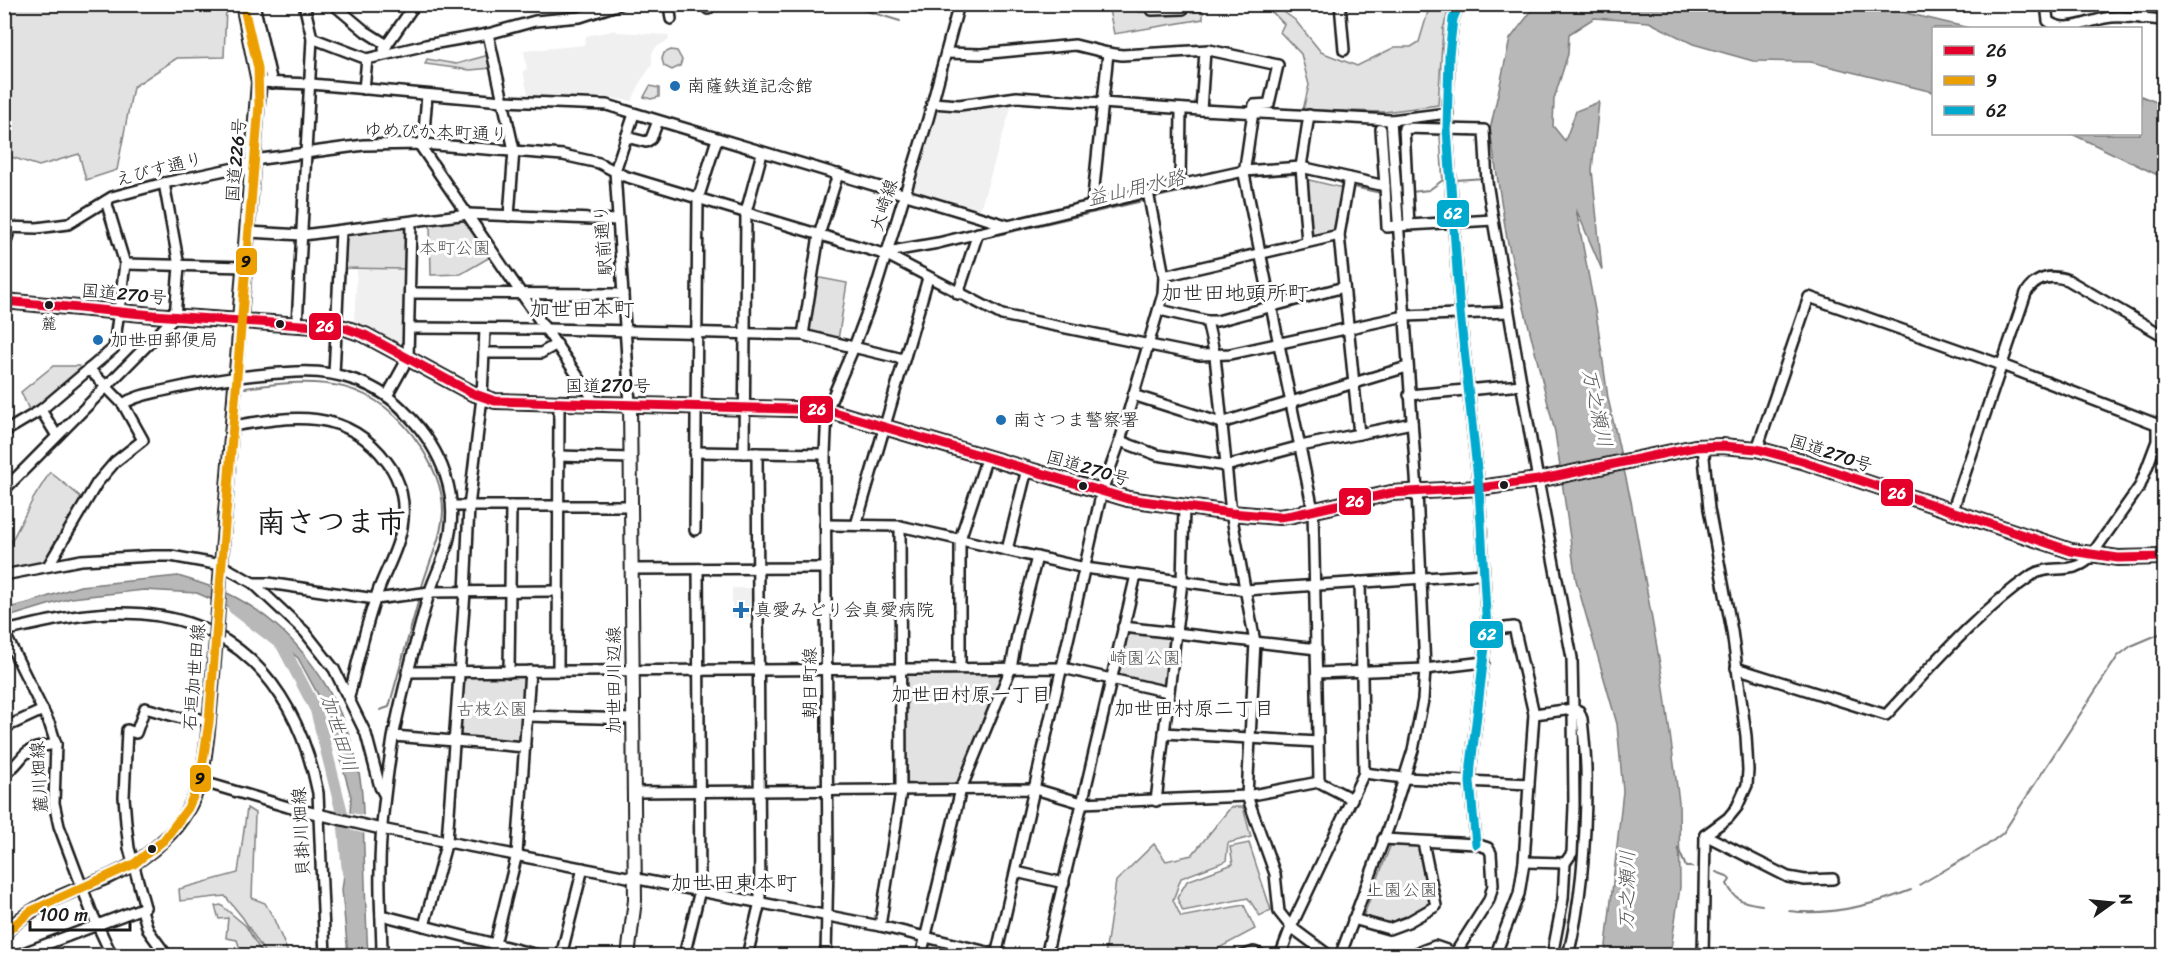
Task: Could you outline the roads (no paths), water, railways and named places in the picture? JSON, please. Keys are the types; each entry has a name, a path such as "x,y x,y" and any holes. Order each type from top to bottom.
{"highway":[{"name":"国道226号","path":"240,320 254,160 266,83 243,4"},
{"name":"国道270号","path":"4,301 175,317 337,327 358,331 482,397 509,402 827,410 1128,499 1231,513 1279,517 1391,493 1479,488 1540,480 1699,447 1722,446 1757,449 1802,461 2056,547 2090,555 2118,558 2164,557"}],"main road":[{"name":"石垣加世田線","path":"4,934 31,911 135,864 174,829 189,808 200,781 209,722 240,320"},
{"name":"加世田川辺線","path":"628,956 633,916 634,877 630,404"}],"street":[{"path":"255,4 266,83 311,84 502,101 607,105 1008,225"},
{"path":"297,325 311,84 312,38 304,4"},
{"path":"333,4 365,31 387,45"},
{"path":"381,55 415,4"},
{"path":"312,38 366,59 488,34 535,21 580,17 620,4"},
{"path":"669,4 671,19"},
{"name":"大崎線","path":"827,410 854,347 887,255 959,4"},
{"path":"1152,4 1152,10 1183,9 1183,4"},
{"path":"1340,4 1344,50"},
{"path":"1458,4 1453,19 1443,130 1450,174 1467,391 1479,488 1487,630 1470,782 1476,844"},
{"path":"2046,4 2048,21 2053,25 2084,25 2112,17 2164,20"},
{"path":"2142,4 2143,19"},
{"path":"488,34 514,150 509,216"},
{"path":"946,52 981,54 1075,45 1122,55 1223,52 1278,65 1269,104 1254,105 1245,176 1314,510 1319,782"},
{"path":"1201,110 1205,51"},
{"path":"1092,206 1108,53"},
{"path":"364,89 366,59"},
{"path":"427,95 421,144 557,344 590,394 593,403"},
{"path":"932,104 959,105 1017,97 1181,109 1391,120 1443,114"},
{"path":"1180,185 1181,109"},
{"name":"駅前通り","path":"630,404 615,171 634,114"},
{"path":"1307,242 1302,172 1309,115"},
{"path":"1340,956 1404,778 1418,729 1425,669 1417,491 1391,120"},
{"path":"626,137 646,142 651,140 658,122"},
{"path":"1409,225 1404,128 1484,130 1487,182 1508,312 1572,658 1574,806 1572,853 1565,863 1563,899 1552,956"},
{"path":"1381,129 1388,227 1493,220"},
{"path":"695,530 698,200 717,139"},
{"name":"ゆめぴか本町通り","path":"254,160 364,145 421,144 514,150 578,158 599,163 624,176 698,200 746,212 887,255 1002,315 1199,355 1215,356 1405,316 1508,312"},
{"path":"744,453 746,212 762,153"},
{"name":"えびす通り","path":"8,227 36,228 68,224 112,197 244,166 254,160"},
{"path":"887,255 898,250 1180,185 1245,176 1302,172 1348,183 1385,186"},
{"path":"803,335 819,235 838,174"},
{"path":"4,490 175,317 178,266 164,183"},
{"path":"1348,183 1340,235 1359,434"},
{"path":"200,781 320,815 378,828 926,935 999,955 1102,491 1120,441 1160,310 1164,276 1148,192"},
{"path":"4,432 41,410 114,348 125,264 106,201"},
{"path":"248,232 303,236 468,214 618,220"},
{"path":"387,396 408,358 411,222"},
{"path":"4,248 8,227"},
{"path":"334,374 341,231"},
{"path":"958,294 978,233"},
{"path":"1164,276 1340,235"},
{"path":"125,264 245,267"},
{"path":"1952,512 2026,293 2037,281 2050,277 2068,280 2164,336"},
{"path":"856,525 928,278"},
{"path":"1160,310 1207,321 1217,321 1344,287"},
{"path":"410,293 623,294"},
{"path":"1736,668 1886,715 1949,647 2018,585 2042,570 2071,569 2083,564 2140,486 2161,426 2002,365 1809,297 1757,449"},
{"path":"1207,321 1215,356 1231,513 1255,642 1247,796 1275,874 1279,912 1291,927 1330,956"},
{"path":"409,328 803,335 903,359"},
{"path":"424,926 447,841 469,507 482,397 485,329"},
{"path":"484,353 542,353 557,344"},
{"path":"1133,395 1221,423 1407,367"},
{"path":"48,566 97,483 123,455 143,440 123,404 89,369"},
{"path":"123,404 135,398 184,386 303,371 334,374 360,381 387,396 417,423 445,470 452,506 447,546 428,593 407,672 378,828 382,956"},
{"path":"1409,395 1522,385"},
{"path":"558,671 559,404"},
{"path":"41,410 57,436"},
{"name":"朝日町線","path":"826,956 828,916 825,568 827,410"},
{"path":"233,424 301,419 343,424 372,444 395,476 404,501 402,529 375,599 349,697"},
{"path":"1120,441 1156,455 1226,466 1301,446 1412,423"},
{"path":"1699,447 1732,631 1746,736 1748,770 1747,785 1740,801 1728,818 1705,835"},
{"path":"695,452 825,454"},
{"path":"747,956 760,902 757,453"},
{"path":"558,456 631,458"},
{"path":"960,668 960,539 987,457"},
{"path":"1007,550 1027,469"},
{"path":"452,506 631,506"},
{"path":"508,672 512,507"},
{"path":"1155,801 1182,582 1184,507"},
{"path":"825,525 900,526 1085,567 1246,590 1484,574"},
{"path":"880,926 901,790 900,526"},
{"path":"4,575 48,566 109,558 153,556 221,565 253,583 311,638 334,669 366,734 380,788 384,794"},
{"path":"921,956 961,789 1011,668 1018,630 1037,557"},
{"path":"632,569 825,568"},
{"path":"684,956 700,890 698,569"},
{"path":"1046,956 1136,575"},
{"path":"1280,956 1291,927 1364,772 1360,582"},
{"path":"253,583 375,599 416,593 557,591"},
{"name":"貝掛川畑線","path":"4,632 98,614 142,613 199,627 240,650 255,663 279,691 292,713 315,779 320,815 325,956"},
{"path":"1123,627 1317,649"},
{"path":"1487,630 1514,627 1534,714 1524,862 1519,894 1495,956"},
{"name":"麓川畑線","path":"4,632 43,710 56,744 54,803 59,826 96,925 112,956"},
{"path":"1317,673 1425,669 1484,662"},
{"path":"407,672 1063,668 1168,692"},
{"path":"492,956 517,854 530,671"},
{"path":"166,956 148,930 142,910 145,907 129,848 124,797 127,730 136,733 145,708 181,718 190,716 209,722"},
{"path":"1534,714 1573,709 1579,711 1582,719 1587,783 1578,897 1568,956"},
{"path":"4,728 43,710"},
{"path":"527,716 633,719"},
{"path":"1164,733 1318,742"},
{"path":"394,736 525,747"},
{"path":"5,774 15,767 23,755 40,746 56,744"},
{"path":"1364,772 1404,778 1529,784"},
{"path":"633,792 1035,789 1082,803 1247,796 1319,782 1352,799"},
{"path":"1705,835 1788,877 1805,880 1833,879"},
{"path":"1703,956 1705,835"},
{"path":"1383,839 1476,844 1488,848 1491,853 1493,885 1489,900 1460,954 1436,945 1408,956"},
{"path":"1353,919 1389,929 1436,906 1423,842"},
{"path":"1524,862 1565,863"},
{"path":"561,956 584,868"},
{"path":"1016,872 1064,883"},
{"path":"15,956 145,907"},
{"path":"381,915 542,956"},
{"path":"43,945 48,956"},
{"path":"1242,956 1254,952 1264,956"}],"water":[{"name":"万之瀬川","path":"1869,4 1965,27 1932,27 1932,92 1811,62 1753,61 1693,44 1649,22 1594,18 1569,34 1568,54 1554,99 1553,126 1565,141 1576,111 1599,102 1592,170 1602,270 1576,209 1598,326 1608,398 1631,501 1663,681 1679,802 1680,887 1670,955 1605,955 1623,791 1617,724 1576,580 1555,432 1507,239 1490,130 1510,39 1536,5"},
{"path":"2142,96 2164,105 2164,178 2074,135 2142,135"},
{"path":"178,576 229,594 276,625 296,645 329,690 351,741 360,778 368,955 348,955 342,890 351,797 328,713 298,658 257,623 197,593 144,590 71,598 5,618 4,609 80,586"}],"waterway":[{"path":"844,4 900,21"},
{"name":"益山用水路","path":"1450,16 1453,4"},
{"name":"益山用水路","path":"1441,111 1444,49 1448,21"},
{"name":"益山用水路","path":"1440,132 1443,180"},
{"name":"益山用水路","path":"1303,173 1344,184"},
{"name":"益山用水路","path":"1246,177 1297,174"},
{"name":"益山用水路","path":"1153,198 1241,178"},
{"path":"1455,180 1485,178"},
{"name":"益山用水路","path":"1411,192 1429,190 1443,180"},
{"name":"益山用水路","path":"1349,186 1381,193"},
{"name":"益山用水路","path":"980,239 1147,200"},
{"name":"益山用水路","path":"898,256 972,240"},
{"path":"245,388 298,383 322,383 344,387 365,395 385,407 403,424 430,462 443,502 440,531 421,590"},
{"path":"852,520 874,442"},
{"path":"380,710 389,707 420,595"},
{"name":"加世田川","path":"234,608 282,645 316,710 343,817 348,873"},
{"path":"1919,885 1986,846 2003,833 2118,656 2131,646 2164,632"},
{"path":"326,743 334,738"},
{"path":"1678,848 1686,867 1692,867"},
{"path":"1716,872 1727,876 1730,880 1727,884 1737,898 1762,905"},
{"path":"1789,911 1835,911 1882,900 1911,890"}],"place":[{"name":"南薩鉄道記念館","path":"675,86"},
{"name":"麓","path":"49,305"},
{"name":"加世田郵便局","path":"98,340"},
{"name":"南さつま警察署","path":"1001,420"},
{"name":"真愛みどり会真愛病院","path":"741,610"}],"district":[{"name":"加世田地頭所町","path":"1235,293"},
{"name":"加世田本町","path":"582,309"},
{"name":"南さつま市","path":"331,522"},
{"name":"加世田村原一丁目","path":"971,694"},
{"name":"加世田村原二丁目","path":"1194,708"},
{"name":"加世田東本町","path":"734,883"}],"park label":[{"name":"本町公園","path":"455,248"},
{"name":"崎園公園","path":"1145,658"},
{"name":"古枝公園","path":"492,709"},
{"name":"上園公園","path":"1402,890"}]}
